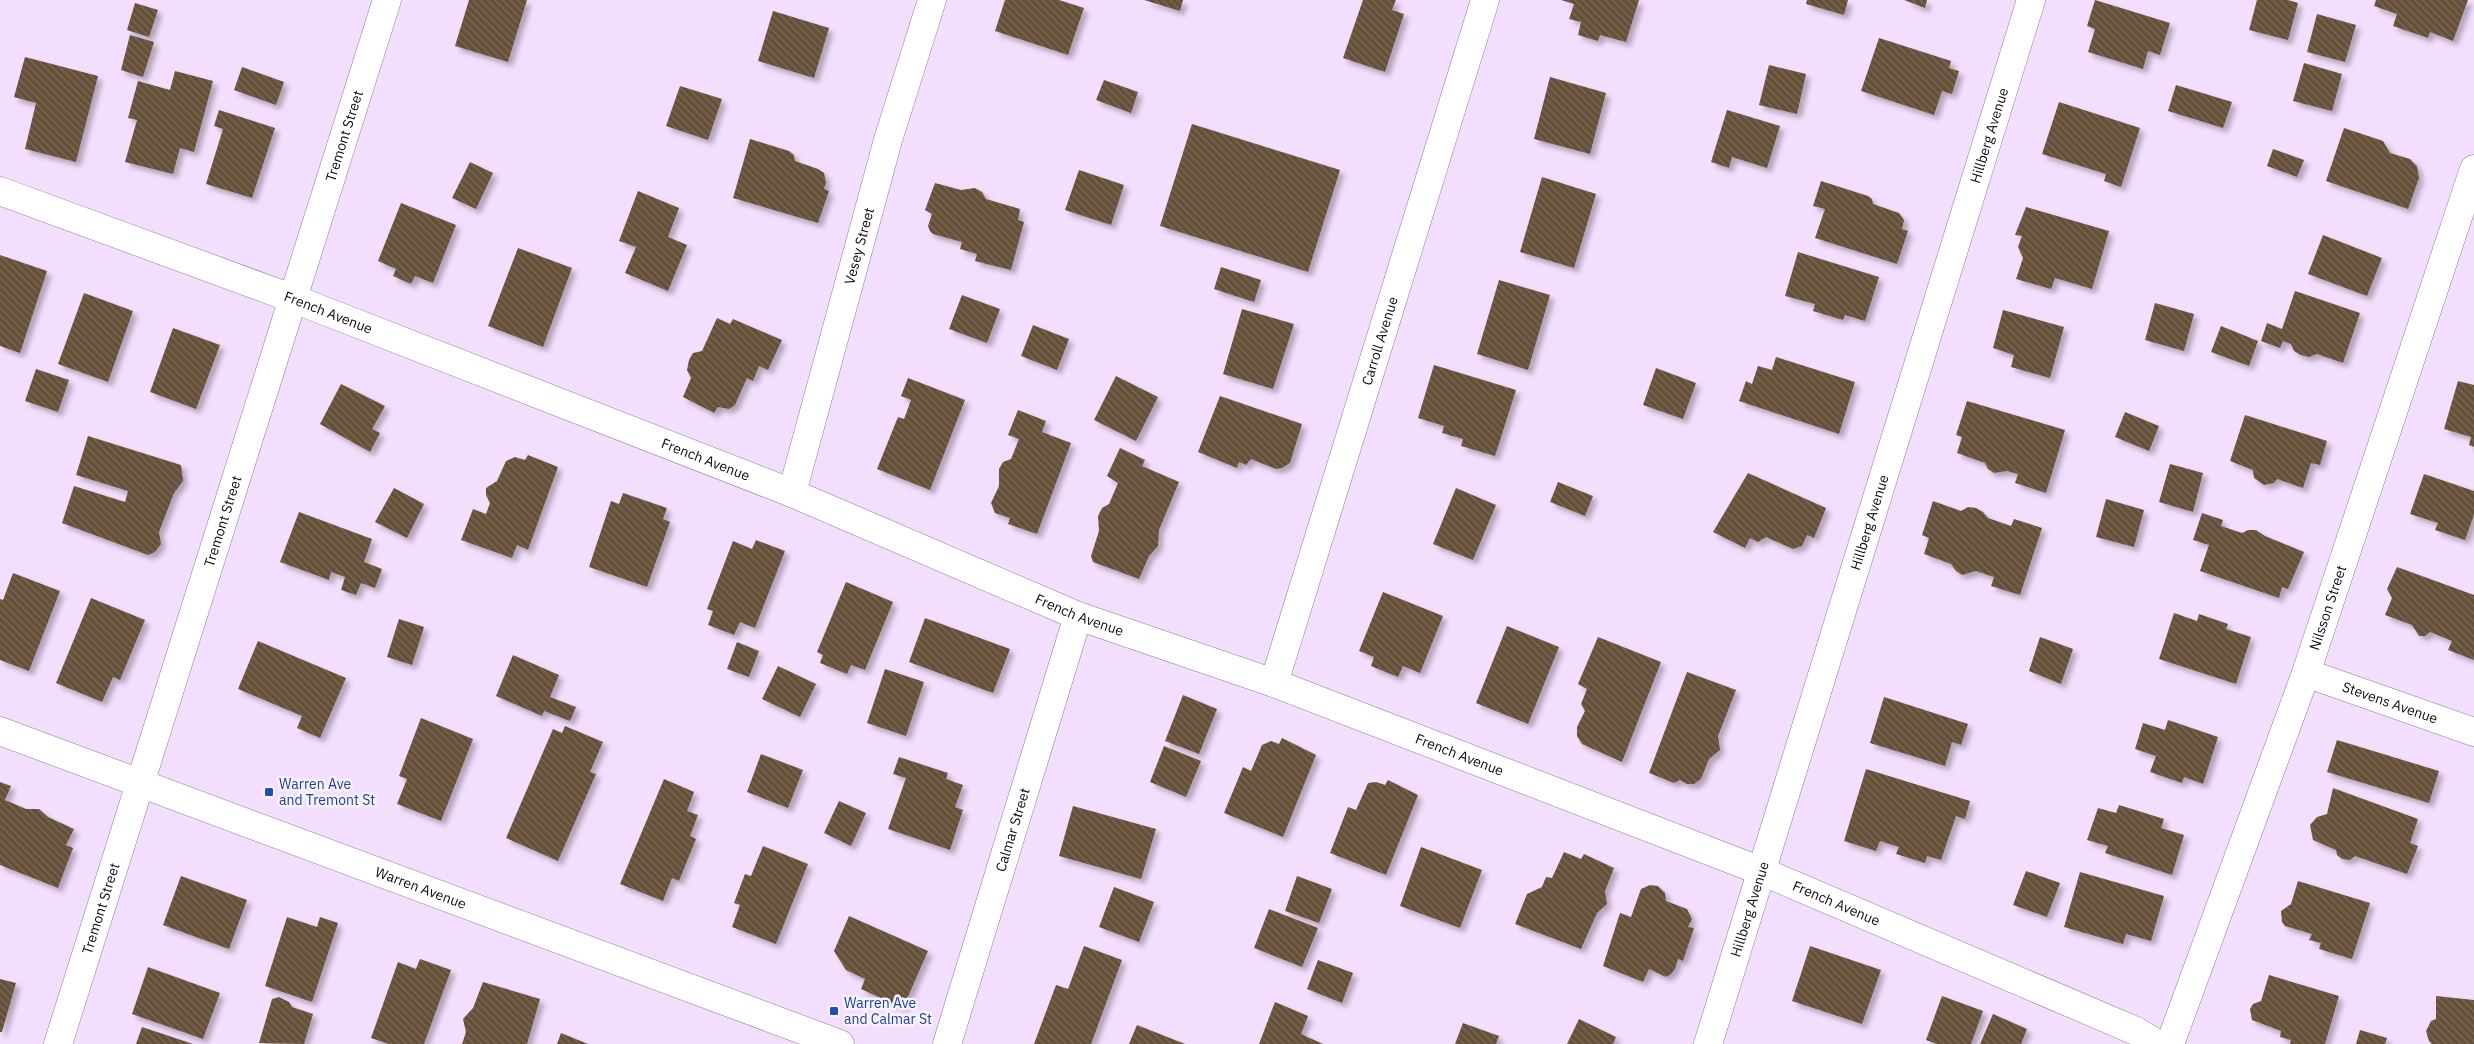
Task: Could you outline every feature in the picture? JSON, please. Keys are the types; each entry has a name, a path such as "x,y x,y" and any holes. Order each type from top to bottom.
{"street":[{"name":"Tremont Street","path":"58,1044 294,299 386,0"},
{"name":"Vesey Street","path":"792,493 888,140 932,0"},
{"name":"Carroll Avenue","path":"1274,683 1485,0"},
{"name":"Hillberg Avenue","path":"1708,1044 2031,0"},
{"name":"Nilsson Street","path":"2170,1044 2306,674 2474,169"},
{"name":"French Avenue","path":"0,191 294,299 792,493 1078,616 1274,683 1761,871 2136,1031 2157,1044"},
{"name":"Calmar Street","path":"947,1044 1078,616"},
{"name":"Stevens Avenue","path":"2306,674 2474,732"},
{"name":"Warren Avenue","path":"0,731 840,1044"}],"building":[{"path":"469,0 527,0 508,62 455,46"},
{"path":"1005,0 1059,0 1084,8 1068,55 995,31"},
{"path":"1144,0 1183,0 1180,11"},
{"path":"1363,0 1396,0 1392,10 1404,14 1385,72 1343,58"},
{"path":"1561,0 1639,0 1626,42 1600,35 1598,41 1578,35 1581,22 1569,19 1574,4"},
{"path":"1807,0 1848,0 1844,15 1806,4"},
{"path":"1904,0 1927,0 1925,8"},
{"path":"2095,0 2170,23 2160,55 2148,51 2143,69 2088,52 2095,29 2087,26"},
{"path":"2257,0 2288,0 2298,3 2288,40 2249,30"},
{"path":"2376,0 2468,0 2453,41 2430,32 2428,38 2393,26 2397,14 2374,6"},
{"path":"135,3 158,10 149,37 127,30"},
{"path":"773,11 829,28 814,78 758,61"},
{"path":"2317,14 2356,25 2345,62 2307,52"},
{"path":"130,35 154,42 143,77 121,70"},
{"path":"1879,38 1951,61 1949,68 1959,71 1952,94 1942,91 1934,115 1861,91"},
{"path":"25,57 98,76 76,162 25,149 36,103 14,97"},
{"path":"2304,63 2342,74 2332,111 2293,101"},
{"path":"1769,65 1806,74 1797,114 1759,105"},
{"path":"242,67 284,82 276,105 234,90"},
{"path":"175,71 213,81 194,152 180,148 173,174 125,162 137,120 128,118 138,81 170,90"},
{"path":"1550,77 1606,93 1590,154 1534,139"},
{"path":"1104,80 1138,92 1131,113 1096,100"},
{"path":"2176,85 2232,102 2223,128 2168,111"},
{"path":"680,86 722,99 708,140 666,126"},
{"path":"2059,102 2140,128 2121,187 2104,181 2106,174 2042,154"},
{"path":"219,110 275,128 252,198 206,184 223,129 214,126"},
{"path":"1727,110 1780,126 1767,168 1732,157 1729,168 1711,162"},
{"path":"1192,124 1340,170 1308,272 1160,226"},
{"path":"2344,128 2383,141 2390,153 2410,159 2417,166 2419,178 2408,209 2326,181"},
{"path":"750,139 789,151 794,155 795,161 824,173 826,182 824,189 829,191 818,223 733,198"},
{"path":"2273,149 2304,160 2297,177 2267,166"},
{"path":"470,162 493,173 476,209 452,198"},
{"path":"1079,170 1124,185 1111,225 1065,210"},
{"path":"1542,177 1596,194 1574,268 1520,252"},
{"path":"1821,181 1868,196 1872,199 1873,204 1899,213 1904,220 1902,229 1908,231 1897,264 1815,238 1825,209 1813,206"},
{"path":"935,183 961,190 975,188 982,192 986,199 1020,209 1018,220 1024,222 1011,270 975,261 977,254 960,249 962,242 933,234 930,231 928,226 932,214 925,210"},
{"path":"638,191 679,208 668,237 687,245 668,291 625,273 636,247 619,241"},
{"path":"401,203 456,225 433,283 415,276 411,284 393,276 396,269 378,261"},
{"path":"2026,207 2109,231 2092,289 2055,278 2051,289 2016,279 2023,258 2018,247 2022,236 2015,235"},
{"path":"2323,235 2382,258 2367,296 2308,274"},
{"path":"518,248 572,268 543,347 488,326"},
{"path":"1798,252 1879,277 1865,321 1845,315 1843,320 1813,311 1815,304 1785,296"},
{"path":"0,255 47,271 20,353 0,346"},
{"path":"1221,267 1261,280 1254,302 1214,289"},
{"path":"1499,280 1550,295 1528,370 1477,354"},
{"path":"2295,291 2360,313 2343,363 2317,354 2309,357 2301,355 2294,351 2291,344 2283,341 2280,348 2261,341 2267,323 2282,329"},
{"path":"84,293 133,311 108,382 58,364"},
{"path":"962,295 1000,309 987,343 949,329"},
{"path":"2155,303 2194,314 2184,351 2145,340"},
{"path":"1242,309 1294,324 1273,389 1223,374"},
{"path":"2003,310 2064,327 2050,378 2011,367 2014,355 1993,348"},
{"path":"717,318 730,324 733,319 782,340 768,370 759,366 753,381 747,378 735,405 729,409 718,407 714,413 683,397 691,378 687,370 689,360 693,353 702,351"},
{"path":"1033,325 1069,339 1057,370 1021,356"},
{"path":"2221,326 2258,341 2249,366 2211,352"},
{"path":"173,328 220,345 196,409 150,392"},
{"path":"1776,357 1855,382 1839,434 1739,401 1746,381 1752,384 1758,366 1772,370"},
{"path":"1434,365 1516,390 1495,456 1461,446 1463,439 1442,433 1444,426 1418,418"},
{"path":"1656,368 1696,383 1683,419 1643,405"},
{"path":"36,369 69,380 58,412 25,401"},
{"path":"1116,376 1158,397 1136,441 1094,420"},
{"path":"908,378 965,400 930,490 877,469 898,417 904,419 911,400 901,396"},
{"path":"2458,381 2474,385 2474,447 2469,445 2471,437 2444,429"},
{"path":"341,384 385,406 372,429 380,433 370,452 320,424"},
{"path":"1220,396 1302,424 1290,463 1276,469 1251,459 1246,465 1239,462 1237,468 1198,452"},
{"path":"1967,401 2065,430 2046,493 2015,483 2018,474 2007,471 1994,473 1988,469 1985,463 1957,453 1962,437 1956,435"},
{"path":"1018,410 1046,421 1042,432 1071,443 1037,534 1008,524 1010,518 995,513 991,503 999,486 999,469 1003,462 1011,459 1019,439 1008,435"},
{"path":"2125,412 2159,426 2149,451 2115,437"},
{"path":"2245,415 2327,441 2320,465 2311,463 2303,488 2277,479 2274,483 2264,485 2254,478 2253,470 2230,461"},
{"path":"88,436 181,465 183,481 174,493 159,532 161,544 155,552 148,555 62,523 74,486 125,502 128,491 76,475"},
{"path":"1120,448 1145,460 1142,466 1179,482 1159,530 1158,546 1149,556 1139,579 1093,562 1091,556 1099,531 1098,516 1102,508 1109,504 1118,483 1107,476"},
{"path":"528,455 558,467 528,550 517,545 512,558 461,540 473,509 486,514 490,503 486,495 486,488 497,481 506,461 515,457 525,460"},
{"path":"2170,464 2203,473 2193,512 2159,502"},
{"path":"1748,473 1826,508 1814,538 1807,535 1802,546 1793,549 1766,537 1758,542 1750,538 1745,548 1713,532"},
{"path":"2424,474 2474,491 2474,515 2465,540 2435,530 2438,523 2410,514"},
{"path":"1558,482 1593,496 1585,516 1550,502"},
{"path":"394,488 424,504 407,538 375,522"},
{"path":"1456,488 1496,505 1473,560 1433,544"},
{"path":"623,493 667,508 663,519 670,522 647,587 589,567 611,501 619,504"},
{"path":"2106,499 2144,510 2134,547 2096,537"},
{"path":"1933,501 1961,511 1968,507 1976,508 1988,518 2011,526 2014,519 2042,528 2020,595 1991,586 1994,577 1976,571 1962,575 1951,564 1924,554 1929,538 1922,535"},
{"path":"299,512 372,539 364,562 382,569 375,588 361,583 356,595 341,590 345,577 331,572 329,580 280,562"},
{"path":"2202,513 2223,520 2221,526 2242,533 2248,530 2256,530 2265,536 2304,552 2288,589 2282,587 2279,598 2200,571 2209,545 2193,540"},
{"path":"756,540 785,551 755,628 740,622 734,635 708,625 713,611 707,609 733,541 752,549"},
{"path":"2397,567 2474,595 2474,660 2448,650 2452,641 2430,632 2425,636 2419,636 2412,625 2385,615 2392,598 2387,589"},
{"path":"13,573 60,591 29,671 0,660 0,599 3,600"},
{"path":"846,582 893,602 865,670 851,665 847,674 820,663 823,655 817,652"},
{"path":"1383,592 1443,616 1420,673 1403,666 1398,677 1371,666 1374,657 1359,651"},
{"path":"91,598 145,620 120,680 113,677 102,702 56,683"},
{"path":"2174,613 2197,621 2199,614 2228,624 2226,629 2251,637 2236,684 2159,659"},
{"path":"925,618 1010,649 993,693 909,662"},
{"path":"399,619 424,627 412,665 387,657"},
{"path":"1507,626 1559,647 1528,724 1476,703"},
{"path":"1598,637 1661,662 1622,762 1582,744 1577,736 1577,727 1585,711 1581,704 1587,689 1578,684"},
{"path":"2040,637 2073,649 2061,684 2029,671"},
{"path":"258,641 346,678 320,738 297,728 302,716 238,689"},
{"path":"737,642 759,651 749,677 727,669"},
{"path":"513,655 559,675 550,697 576,707 570,721 544,711 542,716 496,696"},
{"path":"778,666 816,684 800,717 762,699"},
{"path":"885,669 924,682 906,736 867,723"},
{"path":"1687,672 1736,690 1718,736 1720,750 1709,759 1701,779 1694,784 1687,784 1680,780 1674,783 1649,773"},
{"path":"1183,695 1217,709 1199,754 1165,741"},
{"path":"1884,697 1968,724 1961,745 1952,742 1945,766 1870,743"},
{"path":"421,718 473,739 441,821 397,804 407,779 399,776"},
{"path":"2168,720 2218,737 2203,784 2184,777 2182,783 2150,772 2156,756 2135,749 2143,723 2165,730"},
{"path":"565,726 603,742 590,772 596,774 558,861 506,838 553,729 562,733"},
{"path":"1282,738 1316,755 1283,837 1224,813 1243,767 1251,771 1262,745 1271,741 1279,744"},
{"path":"2337,740 2439,771 2429,803 2327,772"},
{"path":"1164,746 1201,761 1186,797 1150,782"},
{"path":"761,754 803,770 788,808 747,792"},
{"path":"899,757 948,773 946,779 963,785 955,807 963,810 950,850 888,829 906,778 893,774"},
{"path":"1866,769 1970,801 1965,819 1956,816 1941,860 1927,856 1925,863 1896,854 1899,847 1880,841 1876,851 1844,841"},
{"path":"664,779 694,792 687,811 698,815 690,836 696,839 679,881 672,878 663,901 620,884"},
{"path":"1388,780 1418,795 1386,875 1330,853 1348,807 1356,810 1368,783 1376,782 1385,785"},
{"path":"0,782 11,786 5,800 26,809 39,809 48,817 74,829 66,845 73,848 58,888 0,865"},
{"path":"2333,788 2418,819 2410,843 2418,846 2407,874 2355,856 2350,860 2342,859 2337,855 2336,850 2313,840 2310,825 2317,817 2327,814"},
{"path":"839,801 866,813 851,846 824,833"},
{"path":"2119,805 2164,819 2161,828 2184,835 2172,875 2105,853 2108,846 2087,840 2098,808 2116,813"},
{"path":"1073,806 1156,829 1141,879 1059,856"},
{"path":"763,846 808,864 776,944 732,927 740,905 734,903 745,874 751,876"},
{"path":"1421,847 1482,870 1460,928 1400,906"},
{"path":"1564,852 1581,859 1584,854 1614,868 1605,891 1607,904 1597,913 1581,949 1515,924 1527,894 1542,887 1546,877 1552,878"},
{"path":"2026,871 2060,883 2047,917 2013,905"},
{"path":"2080,872 2164,896 2151,941 2126,934 2123,944 2064,927"},
{"path":"181,876 247,900 229,949 163,925"},
{"path":"1297,876 1332,889 1319,923 1285,911"},
{"path":"2298,881 2370,903 2352,959 2319,949 2321,943 2309,940 2312,934 2285,926 2282,922 2281,911 2291,904"},
{"path":"1650,885 1658,886 1665,893 1666,901 1687,909 1692,919 1688,927 1694,928 1683,961 1678,959 1675,969 1671,974 1666,977 1649,969 1643,982 1603,966 1620,913 1631,917 1641,889"},
{"path":"1114,887 1154,902 1139,942 1099,927"},
{"path":"1269,909 1318,928 1302,967 1254,948"},
{"path":"849,916 928,951 903,1008 861,989 865,979 846,970 834,951"},
{"path":"287,917 317,927 320,917 338,923 312,1002 265,986"},
{"path":"1084,946 1122,960 1091,1044 1034,1044 1056,985 1068,989"},
{"path":"1810,946 1881,970 1862,1024 1792,1001"},
{"path":"420,959 451,970 424,1044 389,1044 371,1038 398,962 416,969"},
{"path":"1318,960 1353,973 1342,1003 1307,989"},
{"path":"148,967 220,993 203,1039 132,1014"},
{"path":"2269,975 2339,996 2325,1044 2290,1044 2291,1040 2280,1037 2281,1031 2252,1020 2250,1009 2253,1004 2261,1001"},
{"path":"0,979 16,983 2,1032 0,1032"},
{"path":"483,982 540,999 527,1044 462,1044 466,1032 463,1019 473,1008"},
{"path":"1942,996 1983,1011 1971,1044 1937,1044 1926,1040"},
{"path":"2436,996 2474,1000 2474,1044 2432,1044 2429,1041 2426,1031 2431,1021 2436,1019"},
{"path":"279,997 289,1002 292,1007 313,1014 304,1044 259,1043 272,999"},
{"path":"1275,1002 1308,1016 1301,1034 1323,1044 1259,1044"},
{"path":"1993,1014 2027,1029 2021,1044 1980,1044"},
{"path":"1579,1019 1616,1037 1613,1044 1567,1044"},
{"path":"1463,1023 1499,1036 1496,1044 1455,1044"},
{"path":"1137,1025 1185,1044 1129,1044"},
{"path":"142,1027 193,1044 136,1044"},
{"path":"2360,1030 2387,1038 2385,1044 2356,1044"},
{"path":"561,1033 588,1044 557,1044"}],"place":[{"name":"Warren Ave and Tremont St","path":"269,792"},
{"name":"Warren Ave and Calmar St","path":"834,1011"}]}
